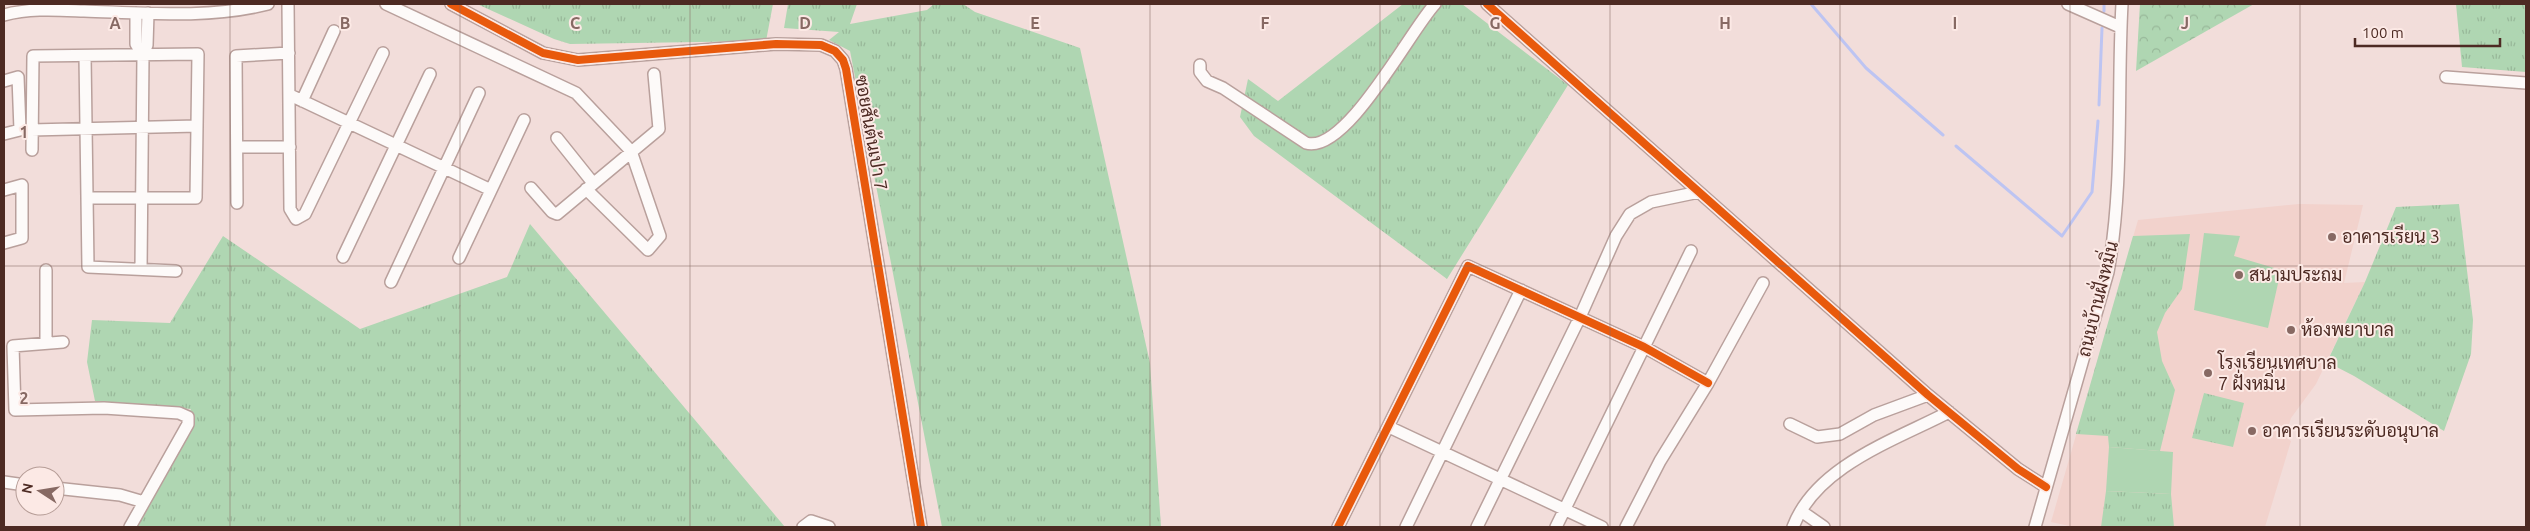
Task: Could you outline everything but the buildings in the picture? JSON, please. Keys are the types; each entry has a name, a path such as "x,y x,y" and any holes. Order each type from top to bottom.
{"street":[{"path":"4,15 36,10 142,13 220,12 262,4"},
{"path":"288,4 290,209 293,217 300,219 305,214 350,124 382,54"},
{"path":"386,4 576,93 631,152 660,236 648,250 589,186 557,138"},
{"name":"ซอยสันต้นเปา 7","path":"451,4 543,53 578,60 776,44 821,45 835,51 843,60 846,69 921,527"},
{"path":"1200,65 1200,72 1207,81 1223,88 1306,143 1314,145 1324,142 1365,103 1435,4"},
{"path":"1487,4 1928,395 2018,469 2046,487"},
{"path":"2068,4 2120,27"},
{"name":"ถนนบ้านฝั่งหมิ่น","path":"2035,527 2108,272 2114,235 2119,174 2120,27 2122,4"},
{"path":"141,269 142,55 147,45 142,13"},
{"path":"302,101 334,31"},
{"path":"238,203 236,56 289,53"},
{"path":"32,150 33,56 198,54 196,198 87,198"},
{"path":"85,56 88,267 176,270"},
{"path":"343,257 430,74"},
{"path":"531,188 552,212 557,214 659,129 654,74"},
{"path":"4,82 18,77 20,130 4,134"},
{"path":"2446,77 2526,83"},
{"path":"391,282 479,93"},
{"path":"290,95 491,190"},
{"path":"459,258 524,120"},
{"path":"32,130 197,126"},
{"path":"237,147 290,147"},
{"path":"4,190 22,185 22,238 4,244"},
{"path":"1477,527 1580,317 1616,236 1630,214 1651,202 1699,192"},
{"path":"1556,527 1691,252"},
{"path":"1338,527 1468,266 1644,347 1708,383"},
{"path":"46,270 46,343"},
{"path":"1626,527 1660,461 1708,383 1763,283"},
{"path":"1406,527 1521,290"},
{"path":"63,342 13,346 15,410 104,408 180,413 188,417 188,424 130,527"},
{"path":"1790,424 1817,437 1840,434 1874,416 1928,395"},
{"path":"1793,527 1812,494 1842,467 1949,412"},
{"path":"1389,427 1602,527"},
{"path":"65,489 120,495 144,502"},
{"path":"1801,511 1824,527"},
{"path":"803,527 811,521 829,527"}],"shaded area":[{"name":"โรงเรียนเทศบาล 7 ฝั่งหมิ่น","path":"2299,204 2363,205 2344,283 2365,282 2316,384 2291,418 2285,437 2291,441 2265,527 2074,527 2051,522 2138,220"}],"green space":[{"path":"477,4 773,4 766,41 570,44 554,39"},
{"path":"788,4 857,4 850,24 927,10 934,4 963,4 975,12 1080,48 1150,363 1161,527 942,527 850,51 829,40 839,32 784,28"},
{"path":"1403,4 1462,4 1568,85 1447,279 1254,136 1240,117 1248,79 1278,101"},
{"path":"2140,4 2254,4 2136,71"},
{"path":"2456,4 2526,4 2526,72 2462,67"},
{"path":"2459,204 2473,320 2471,354 2444,431 2354,376 2327,362 2365,282 2396,207"},
{"path":"530,224 785,527 129,527 191,409 95,401 87,362 92,320 170,323 223,236 360,329 507,277"},
{"name":"สนามประถม","path":"2204,233 2240,236 2234,256 2281,270 2268,328 2194,310"},
{"path":"2190,234 2182,289 2165,313 2157,332 2162,361 2175,390 2160,451 2109,447 2108,436 2076,434 2133,236"},
{"path":"2204,393 2244,403 2233,447 2192,438"},
{"path":"2109,447 2173,452 2171,494 2106,491"},
{"path":"2106,491 2171,494 2174,527 2101,527"}],"waterway":[{"path":"1811,4 1866,68 1943,135"},
{"path":"2104,4 2104,11"},
{"path":"2099,105 2102,28"},
{"path":"1956,146 2062,236 2092,192 2098,121"}],"cycle path":[{"path":"451,4 543,53 578,60 776,44 821,45 835,51 843,60 846,69 921,527"},
{"path":"1487,4 1928,395 2018,469 2046,487"},
{"path":"1338,527 1468,266 1644,347 1708,383"}],"place":[{"name":"อาคารเรียน 3","path":"2332,237"},
{"name":"สนามประถม","path":"2239,275"},
{"name":"ห้องพยาบาล","path":"2291,330"},
{"name":"โรงเรียนเทศบาล 7 ฝั่งหมิ่น","path":"2208,373"},
{"name":"อาคารเรียนระดับอนุบาล","path":"2252,431"}]}
